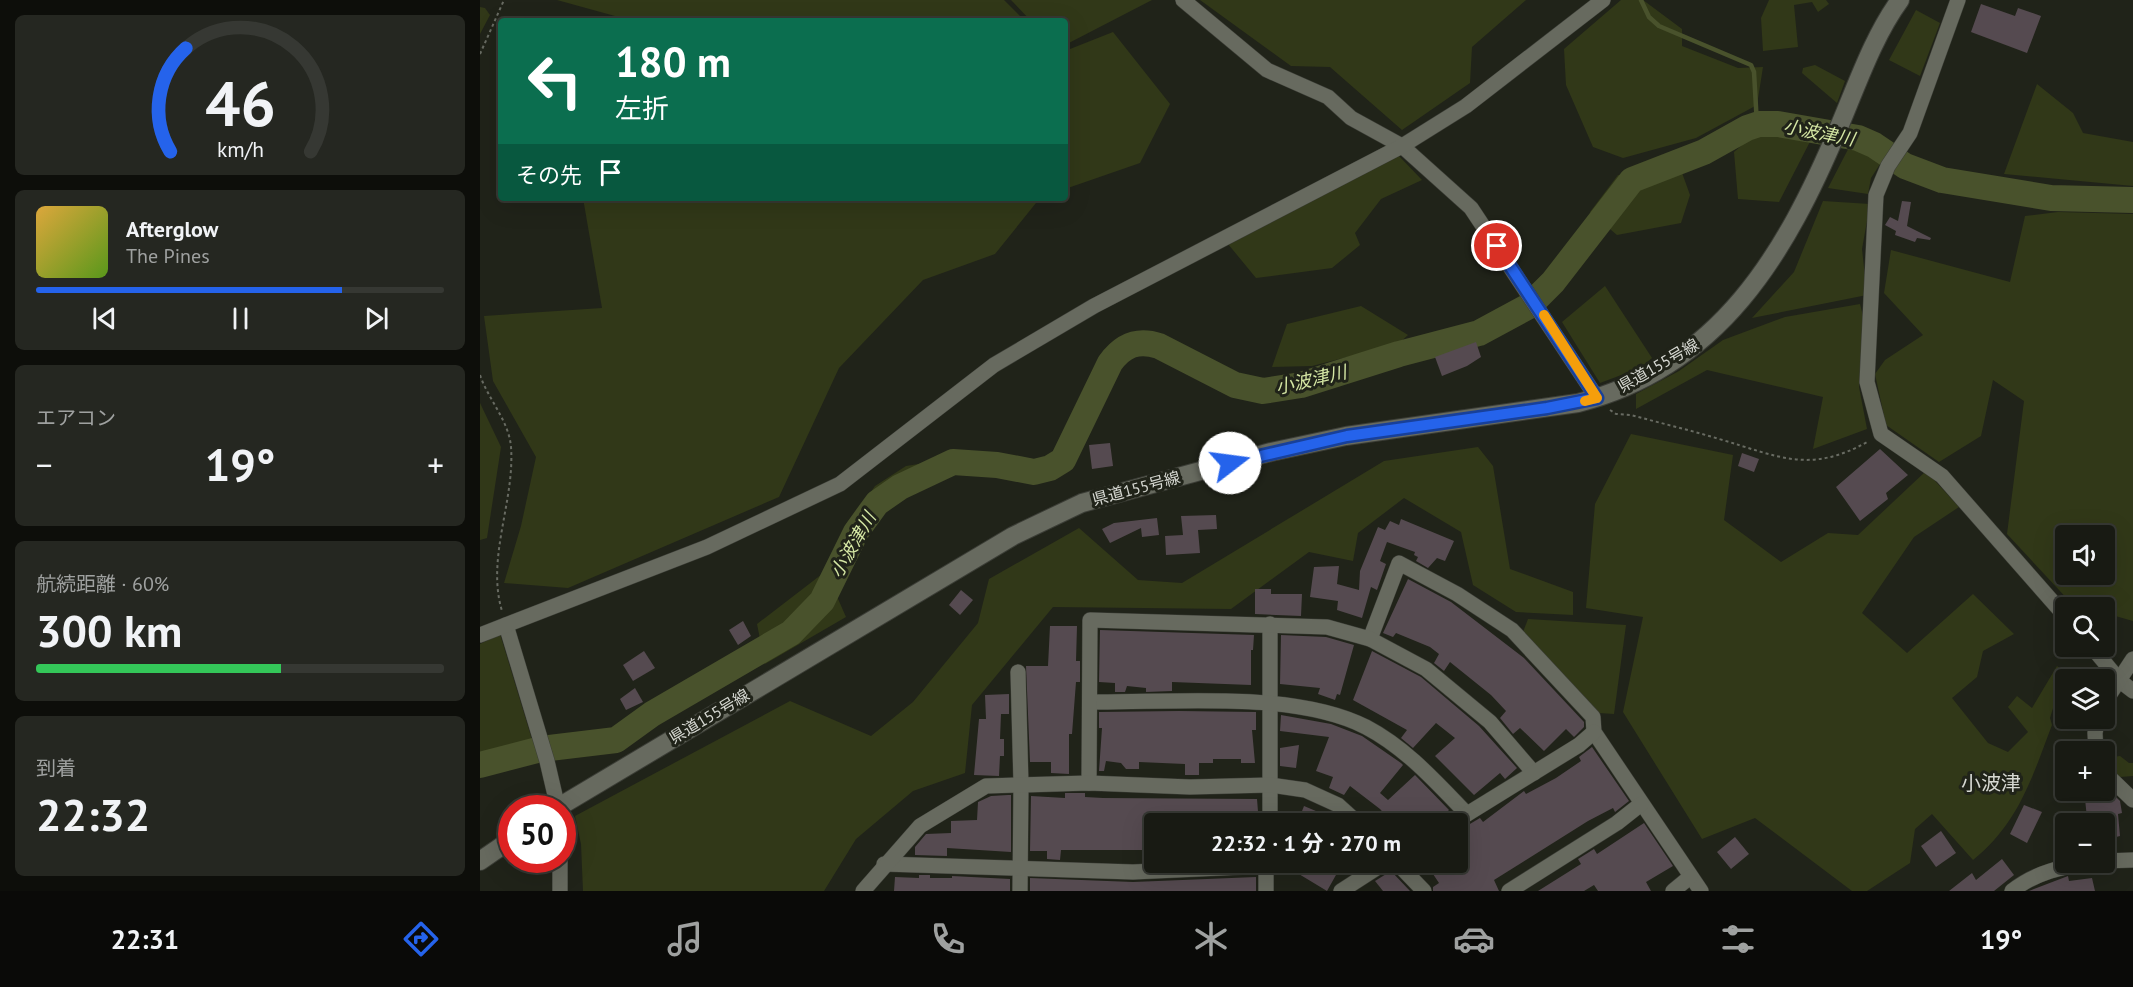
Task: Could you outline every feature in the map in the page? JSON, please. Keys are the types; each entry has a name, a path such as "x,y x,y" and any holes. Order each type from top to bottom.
{"main road":[{"name":"県道155号線","path":"576,797 1013,536 1082,503 1271,452 1347,436 1547,408 1597,398 1656,370 1704,338 1737,307 1757,283 1791,230 1840,126 1860,76 1900,0"},
{"path":"480,861 498,849"}],"street":[{"path":"1183,0 1267,70 1328,97 1351,118 1402,146 1471,208 1597,398"},
{"path":"480,635 707,547 840,484 994,365 1094,306 1402,146 1466,106 1603,0"},
{"path":"1958,0 1910,132 1892,160 1876,195 1867,382 1881,434 1942,476 2055,604"},
{"path":"1370,639 1399,564 1457,594 1512,630 1593,717 1594,732 1701,891"},
{"path":"1089,783 1090,620 1327,627 1370,639 1426,669 1490,722 1534,773"},
{"path":"1270,624 1270,813"},
{"path":"506,625 555,795"},
{"path":"2100,657 2120,681 2133,691"},
{"path":"2115,688 2120,681 2122,672 2133,659"},
{"path":"1018,672 1021,784 1020,891"},
{"path":"1090,702 1270,703 1323,711 1367,728 1410,756 1466,813"},
{"path":"1468,813 1579,745 1594,732"},
{"path":"863,891 884,864 920,826 986,786 1089,783 1190,788 1270,784 1305,790 1338,805 1347,813"},
{"path":"2115,783 2133,800"},
{"path":"1509,891 1617,823 1641,804"},
{"path":"2115,861 2133,860"},
{"path":"884,864 1144,871"},
{"path":"2012,891 2022,883 2055,868"},
{"path":"560,873 561,891"},
{"path":"1265,873 1266,891"},
{"path":"1341,891 1369,873"},
{"path":"1407,873 1424,891"},
{"path":"1672,891 1690,877"}],"path":[{"path":"480,54 504,0"},
{"path":"480,375 492,404 503,421 511,444 510,479 496,583 506,625"},
{"path":"1597,398 1604,407 1616,414 1631,415 1722,439 1774,458 1812,460 1852,450 1881,434"}],"green space":[{"path":"557,0 1004,0 1022,18 622,18"},
{"path":"1011,0 1152,0 1068,43 1068,18 1028,18"},
{"path":"1200,0 1526,0 1472,47 1470,83 1402,130 1330,67 1291,66"},
{"path":"1621,0 1643,0 1682,29 1682,46 1738,68 1763,67 1757,105 1696,138 1623,158 1593,147 1566,85 1564,49"},
{"path":"1769,0 1826,0 1829,4 1818,12 1812,2 1794,5 1798,47 1763,51 1761,18"},
{"path":"480,7 485,8 490,15 480,34"},
{"path":"1916,10 1940,23 1920,76 1889,60"},
{"path":"1113,32 1170,104 1140,163 1068,188 1068,50"},
{"path":"1815,65 1845,81 1837,103 1802,73 1803,68"},
{"path":"2037,84 2073,113 2083,133 2133,142 2133,186 2004,174"},
{"path":"1774,117 1817,128 1779,202 1738,199 1734,152"},
{"path":"1858,130 1893,144 1871,178 1868,194 1828,188"},
{"path":"1399,156 1422,180 1381,199 1355,233 1360,245 1332,268 1256,278 1228,244"},
{"path":"1681,170 1690,195 1681,223 1617,235 1590,212 1618,175"},
{"path":"584,201 1038,201 995,254 923,280 839,368 779,497 568,588 504,583 521,526 536,457 493,381 484,316 602,308"},
{"path":"1823,201 1870,204 1862,249 1867,295 1752,318 1794,272"},
{"path":"2058,212 2133,214 2133,621 2115,616 2115,597 2066,597 2007,534 2024,401 1993,380 1981,436 1939,462 1886,425 1875,374 1885,360 1923,335 1884,293 1891,250 2010,282 2025,216"},
{"path":"1605,286 1652,358 1640,368 1600,383 1562,322"},
{"path":"1860,304 1865,324 1859,387 1867,429 1813,449 1823,397 1707,370 1636,409 1636,394 1679,371 1723,340 1785,317"},
{"path":"1361,306 1408,335 1398,344 1312,366 1272,367 1287,324"},
{"path":"480,403 501,447 487,538 480,540"},
{"path":"1631,434 1733,455 1724,520 1781,562 1828,533 1858,535 1926,471 1959,507 1914,537 1862,613 1907,653 1973,594 2014,634 1983,651 1977,677 1952,698 1988,743 2008,752 2028,732 2008,707 2017,696 2032,708 2055,669 2055,702 2050,718 2052,725 2022,799 2002,831 1973,860 1932,814 1915,829 1910,863 1867,891 1852,891 1755,818 1702,839 1623,712 1643,617 1586,608 1595,504"},
{"path":"1478,447 1493,466 1510,569 1573,592 1573,615 1516,612 1473,585 1461,532 1404,498 1358,533 1353,561 1309,552 1231,609 1053,607 972,705 965,773 913,791 856,839 824,891 583,891 581,844 576,815 790,701 871,736 913,702 978,623 989,579 1079,528 1138,580 1182,583 1384,461"},
{"path":"944,460 947,478 902,495 877,512 835,592 846,617 765,664 757,624 826,571 851,521 875,486 906,466"},
{"path":"1528,619 1626,625 1614,714 1599,713 1523,632"},
{"path":"500,634 533,743 480,759 480,644"},
{"path":"2120,756 2129,763 2133,763 2133,776 2120,777 2115,773 2115,757"}],"building":[{"path":"1981,4 2015,16 2018,8 2041,16 2027,53 1971,32"},
{"path":"1902,201 1911,202 1907,226 1931,238 1930,240 1917,238 1915,242 1895,235 1896,231 1885,225 1890,217 1898,221"},
{"path":"1476,342 1481,357 1467,366 1442,376 1435,357"},
{"path":"1110,443 1113,466 1092,469 1089,445"},
{"path":"1880,449 1908,475 1886,493 1888,499 1860,521 1836,487"},
{"path":"1742,453 1759,459 1754,472 1738,466"},
{"path":"1216,515 1217,529 1198,530 1200,553 1166,555 1165,536 1183,535 1181,516"},
{"path":"1157,518 1159,535 1142,537 1141,528 1110,543 1102,529 1114,523"},
{"path":"1401,519 1454,541 1445,561 1437,558 1428,568 1416,561 1418,557 1414,555 1415,552 1387,542 1380,561 1386,564 1377,590 1371,587 1362,618 1337,610 1338,601 1310,597 1314,567 1339,566 1337,584 1359,590 1360,571 1378,527 1385,530 1390,521 1399,525"},
{"path":"1408,579 1451,602 1524,658 1584,722 1584,727 1574,737 1566,729 1544,751 1520,728 1513,734 1500,718 1506,711 1491,695 1450,662 1444,671 1434,663 1439,654 1430,647 1396,633 1393,637 1383,633"},
{"path":"1255,589 1271,589 1271,594 1302,594 1301,616 1255,614"},
{"path":"961,590 973,600 960,615 949,605"},
{"path":"743,621 751,636 738,645 729,630"},
{"path":"1050,626 1077,626 1076,661 1080,661 1080,682 1076,682 1072,734 1069,734 1069,774 1051,773 1051,762 1030,762 1026,666 1048,666"},
{"path":"1100,630 1254,635 1253,650 1251,650 1251,685 1172,682 1172,691 1146,692 1146,688 1127,686 1125,692 1115,692 1115,683 1099,682"},
{"path":"1281,635 1326,637 1354,645 1340,695 1337,694 1335,700 1318,694 1320,688 1280,684"},
{"path":"644,651 655,668 633,681 623,665"},
{"path":"1372,651 1421,677 1479,726 1517,768 1505,779 1500,773 1474,795 1435,756 1455,738 1436,723 1413,748 1401,738 1407,730 1353,700"},
{"path":"635,688 643,702 626,710 620,699"},
{"path":"1009,694 1009,714 1001,714 1000,739 1004,739 1004,756 1000,756 999,776 974,775 979,719 986,719 985,695"},
{"path":"1099,712 1256,712 1256,730 1252,730 1255,763 1241,763 1241,759 1213,759 1213,763 1199,763 1199,775 1185,775 1185,764 1139,762 1139,769 1126,769 1121,763 1106,761 1104,771 1099,771 1102,728 1099,728"},
{"path":"1281,715 1331,724 1362,736 1403,765 1380,793 1388,800 1415,775 1449,810 1446,813 1384,813 1350,786 1344,795 1329,788 1333,777 1316,771 1329,737 1280,731"},
{"path":"1299,745 1296,768 1280,766 1280,748"},
{"path":"1592,747 1629,801 1615,812 1613,808 1588,821 1494,880 1499,891 1433,891 1433,887 1439,883 1432,873 1468,873 1468,825 1480,818 1483,822 1524,791 1526,794 1556,778 1581,761 1579,757"},
{"path":"1065,793 1085,793 1085,797 1103,798 1257,799 1258,813 1144,813 1144,850 1061,850 1060,860 1047,859 1047,851 1030,851 1031,796 1065,798"},
{"path":"1011,795 1011,852 947,848 947,856 915,855 915,847 926,834 951,833 951,821 977,820 978,802 991,796"},
{"path":"2115,797 2120,801 2122,813 2118,814 2120,836 2115,837 2115,813 2086,813 2085,801 2115,801"},
{"path":"2024,805 2042,812 2027,843 2010,834"},
{"path":"1304,806 1321,813 1301,813"},
{"path":"1644,823 1673,866 1646,882 1651,891 1598,891 1594,885 1584,891 1538,891 1581,864 1578,859 1594,849 1597,854"},
{"path":"1941,831 1956,853 1936,867 1921,846"},
{"path":"1735,837 1749,854 1731,869 1717,852"},
{"path":"2002,859 2014,875 1994,891 1949,891 1972,873 1976,880"},
{"path":"1297,873 1337,873 1327,891"},
{"path":"1388,873 1393,873 1410,891 1383,891 1375,881"},
{"path":"919,875 930,875 930,878 952,878 952,876 1010,879 1010,891 894,891 895,877 919,878"},
{"path":"2068,876 2069,881 2092,878 2095,891 2029,891"},
{"path":"1256,877 1256,891 1030,891 1030,878 1133,882"}],"waterway":[{"path":"1641,0 1649,17 1659,26 1751,65 1754,72 1757,125"},
{"name":"小波津川","path":"480,765 541,749 616,740 652,714 791,633 822,601 856,532 877,503 900,487 953,462 997,465 1034,472 1050,468 1063,460 1110,363 1126,348 1144,343 1159,346 1235,385 1263,391 1301,385 1399,354 1479,333 1529,306 1553,282 1632,180 1704,152 1747,128 1759,124 1778,124 1858,138 1874,145 1905,166 1942,180 2051,198 2133,200"}],"slow traffic":[{"path":"1544,315 1597,398 1585,401"}],"district":[{"name":"小波津","path":"1991,783"}],"route":[{"path":"1230,463 1347,436 1410,425 1547,408 1597,398 1497,246"}]}
